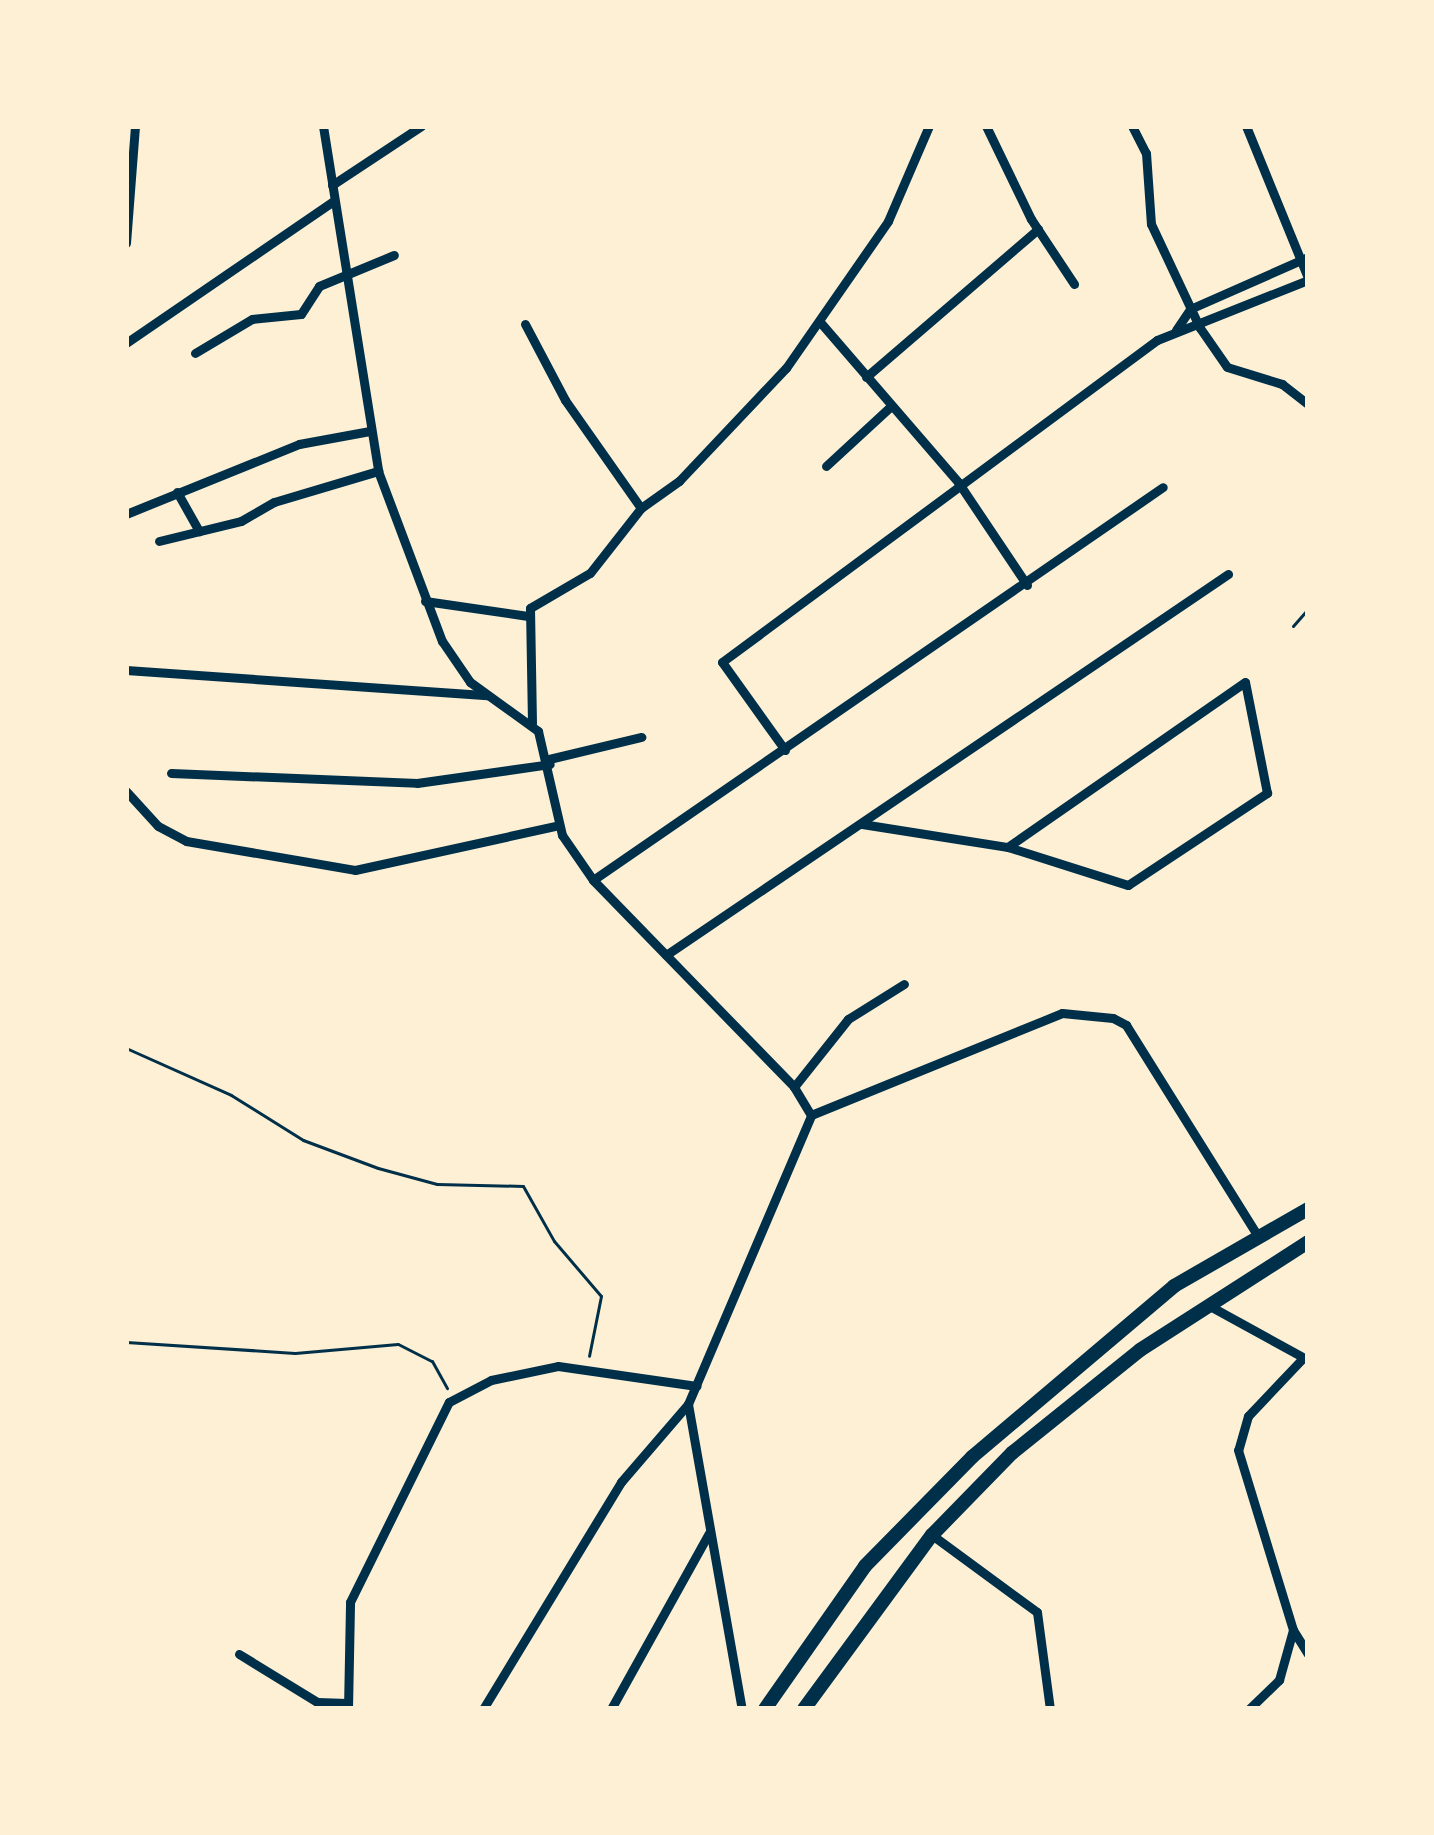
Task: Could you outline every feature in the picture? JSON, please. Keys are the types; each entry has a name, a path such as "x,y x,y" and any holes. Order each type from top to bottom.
{"main road":[{"path":"765,1709 865,1566 972,1456 1097,1344 1257,1235 1308,1209"},
{"path":"804,1709 932,1535 1012,1453 1208,1306 1308,1242"}],"street":[{"path":"126,244 135,126"},
{"path":"323,126 370,431 403,544 459,669 532,723"},
{"path":"332,185 421,126"},
{"path":"425,601 529,612 590,573 641,508 747,415 820,322 888,221 929,126"},
{"path":"986,126 1038,229 1074,284"},
{"path":"1132,126 1146,154 1151,224 1200,328 1227,367 1282,384 1308,404"},
{"path":"1176,330 1200,328 1308,279 1304,258 1246,126"},
{"path":"126,318 139,328 154,327 333,201"},
{"path":"866,376 1038,229"},
{"path":"195,353 252,319 302,314 314,290 394,255"},
{"path":"785,750 722,662 958,482 1176,330 1190,309 1304,258"},
{"path":"820,322 958,482 1027,585"},
{"path":"524,324 565,400 641,508"},
{"path":"126,343 139,328"},
{"path":"826,466 891,406"},
{"path":"126,514 299,444 370,431"},
{"path":"159,541 378,471"},
{"path":"593,880 1027,585 1162,487"},
{"path":"177,492 199,531"},
{"path":"666,955 1228,574"},
{"path":"529,612 536,656 532,723 549,762 559,826 593,880 794,1087 812,1115"},
{"path":"126,670 487,694"},
{"path":"862,824 1007,847 1128,885 1267,793 1245,682 1007,847"},
{"path":"171,773 417,783 549,762 641,737"},
{"path":"126,791 158,826 186,841 355,870 559,826"},
{"path":"794,1087 848,1019 904,984"},
{"path":"484,1709 621,1482 698,1386 812,1115 1062,1013 1113,1018 1126,1025 1257,1235"},
{"path":"1208,1306 1305,1359 1248,1416 1238,1450 1293,1630 1308,1654"},
{"path":"239,1654 317,1702 348,1706 350,1601 449,1402 491,1380 558,1366 698,1386"},
{"path":"688,1404 741,1708"},
{"path":"610,1709 709,1533"},
{"path":"932,1535 1037,1612 1050,1709"},
{"path":"1249,1709 1279,1680 1293,1630"}],"path":[{"path":"1293,626 1308,609"},
{"path":"126,1048 231,1095 303,1140 378,1168 437,1184 523,1186 604,1305 584,1369"},
{"path":"126,1342 295,1353 398,1344 433,1361 449,1402"}]}
